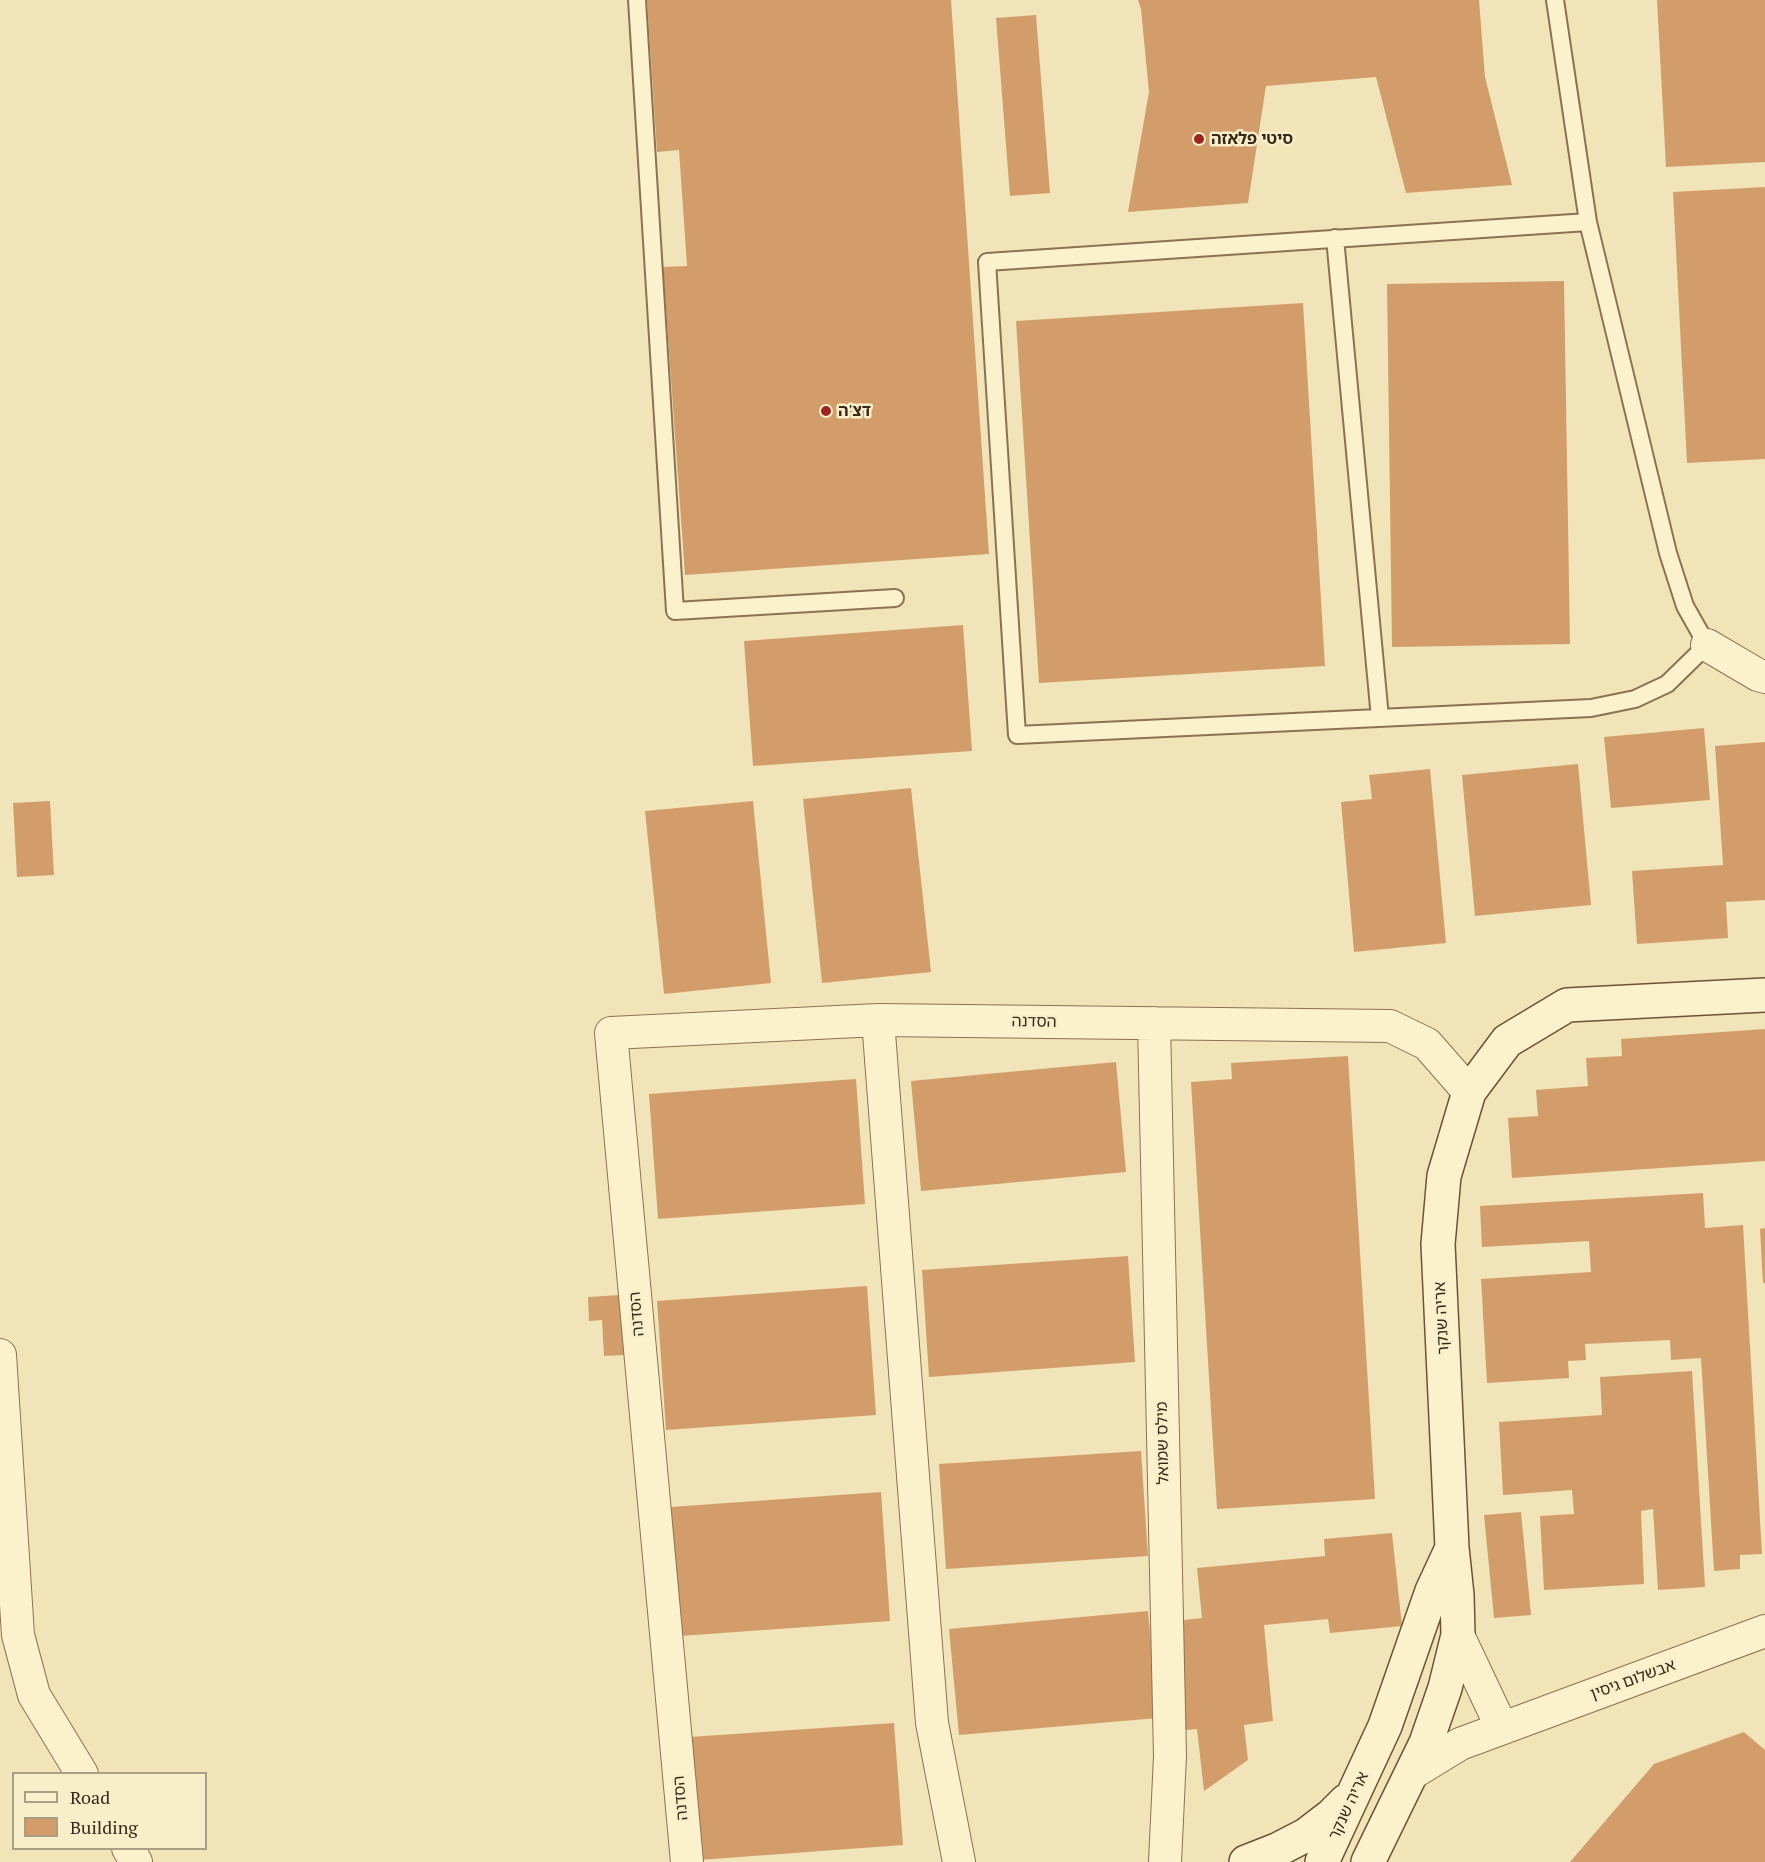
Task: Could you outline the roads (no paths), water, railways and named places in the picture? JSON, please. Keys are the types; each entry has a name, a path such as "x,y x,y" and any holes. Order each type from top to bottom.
{"street":[{"path":"1707,645 1765,677"},
{"name":"אריה שנקר","path":"1368,1862 1426,1743 1445,1688 1458,1635 1438,1244 1444,1176 1469,1092 1507,1041 1567,1005 1765,995"},
{"path":"878,1020 932,1723 959,1862"},
{"name":"הסדנה","path":"687,1862 611,1033 878,1020 1154,1023"},
{"path":"1154,1023 1390,1026 1426,1044 1469,1092"},
{"name":"מילס שמואל","path":"1154,1023 1170,1756 1165,1862"},
{"path":"0,1355 18,1635 34,1695 81,1772"},
{"name":"אריה שנקר","path":"1322,1862 1385,1726 1432,1591 1452,1548"},
{"name":"אבשלום גיסין","path":"1411,1774 1460,1744 1765,1632"},
{"path":"1458,1635 1502,1728"},
{"path":"1246,1862 1279,1849 1306,1834 1332,1815 1357,1788"},
{"path":"1394,1862 1393,1838 1396,1805"}],"lane":[{"path":"637,0 675,611 895,598"},
{"path":"1555,0 1588,222 1668,553 1685,606 1707,645 1667,684 1635,699 1592,708 1017,735 987,262 1588,222"},
{"path":"1335,238 1380,718"}],"place":[{"name":"סיטי פלאזה","path":"1199,139"},
{"name":"דצ'ה","path":"826,411"}]}
